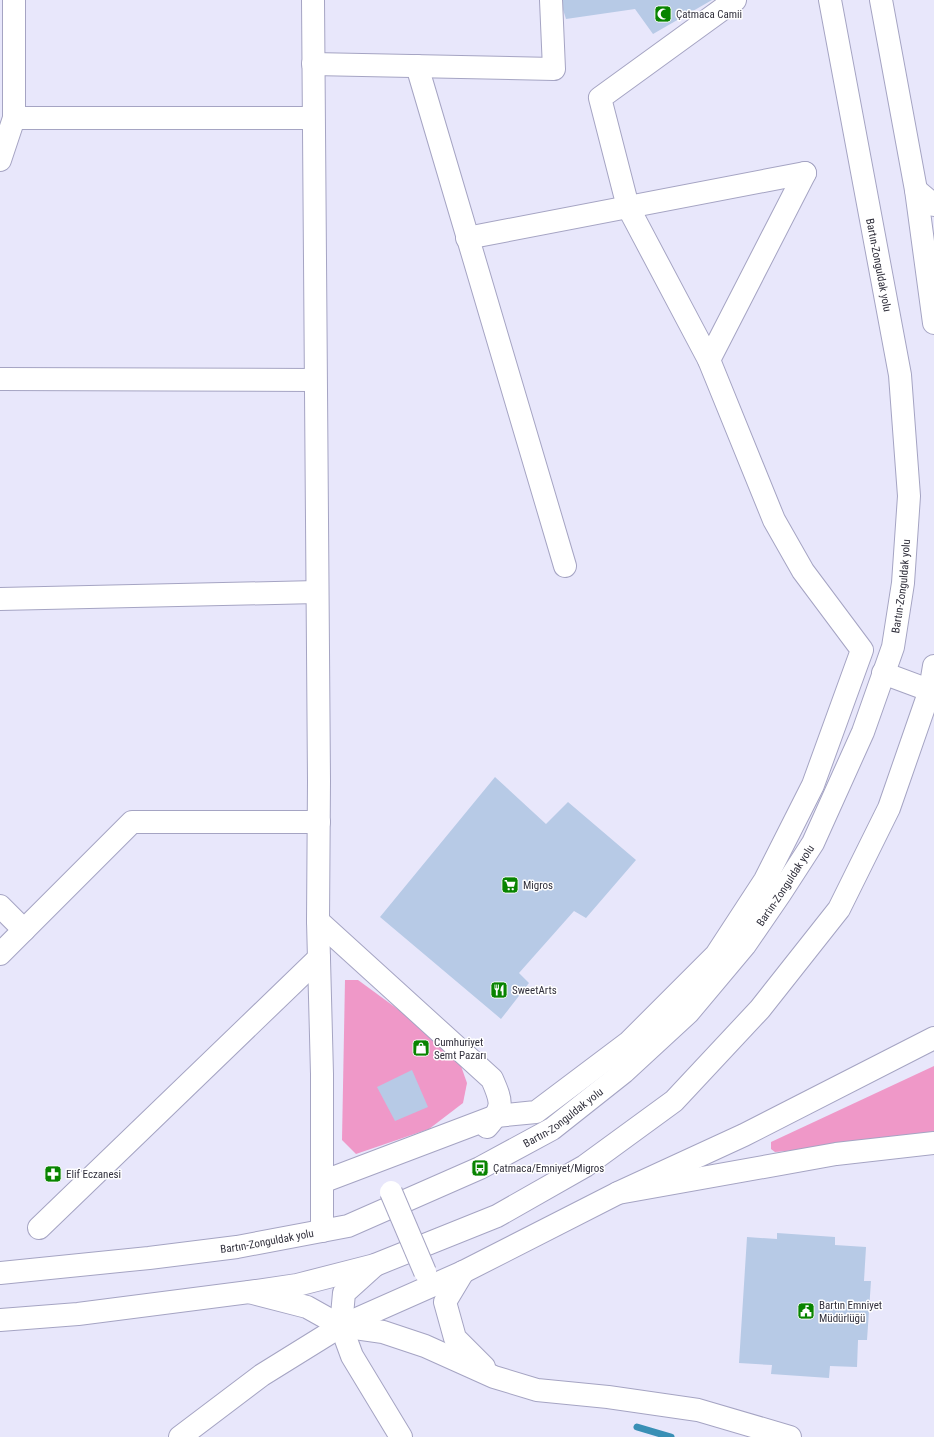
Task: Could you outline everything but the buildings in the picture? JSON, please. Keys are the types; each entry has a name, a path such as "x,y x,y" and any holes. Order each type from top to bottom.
{"main road":[{"path":"0,160 14,118 14,0"},
{"path":"313,0 315,380 318,592 318,921 322,1231"},
{"path":"313,64 554,69 551,0"},
{"path":"322,1189 496,1116 536,1112 629,1042 716,954 765,880 813,786 862,650 802,571 774,520 709,360 628,207 600,98 735,0"},
{"name":"Bartın-Zonguldak yolu","path":"0,1273 149,1258 237,1247 348,1226 473,1171 552,1129 624,1072 688,1013 745,945 813,844 863,732 893,647 903,583 910,496 900,375 830,0"},
{"path":"882,0 916,190 934,323"},
{"path":"417,66 565,566"},
{"path":"14,118 313,118"},
{"path":"468,238 805,173 709,360"},
{"path":"916,190 934,205"},
{"path":"0,379 315,380"},
{"path":"0,599 318,592"},
{"path":"0,1320 78,1314 249,1292 296,1284 375,1265 497,1216 585,1166 674,1101 760,1009 839,908 889,808 932,691 934,666"},
{"path":"883,673 932,691"},
{"path":"0,954 132,822 319,822"},
{"path":"0,906 24,930"},
{"path":"318,921 492,1079 500,1100 496,1116"},
{"path":"39,1228 319,958"},
{"path":"180,1437 262,1375 340,1326 463,1272 618,1193 744,1135 934,1038"},
{"path":"618,1193 836,1154 934,1143"},
{"path":"391,1192 425,1272"},
{"path":"375,1265 344,1293 340,1326 352,1356 401,1437"},
{"path":"463,1272 445,1302 455,1338 494,1377"},
{"path":"296,1284 307,1307"},
{"path":"249,1292 307,1307 340,1326 383,1332 425,1346 494,1377 537,1390 608,1397 698,1410 749,1431 790,1437"}],"shaded area":[{"path":"345,980 358,980 418,1024 461,1066 467,1083 463,1103 429,1129 356,1154 342,1140"},
{"path":"934,1066 934,1138 775,1152 771,1149 771,1142"}],"waterway":[{"path":"637,1427 671,1437"}],"place":[{"name":"Çatmaca Camii","path":"663,14"},
{"name":"Migros","path":"510,885"},
{"name":"SweetArts","path":"499,990"},
{"name":"Cumhuriyet Semt Pazarı","path":"421,1048"},
{"name":"Çatmaca/Emniyet/Migros","path":"480,1168"},
{"name":"Elif Eczanesi","path":"53,1174"},
{"name":"Bartın Emniyet Müdürlüğü","path":"806,1311"}]}
